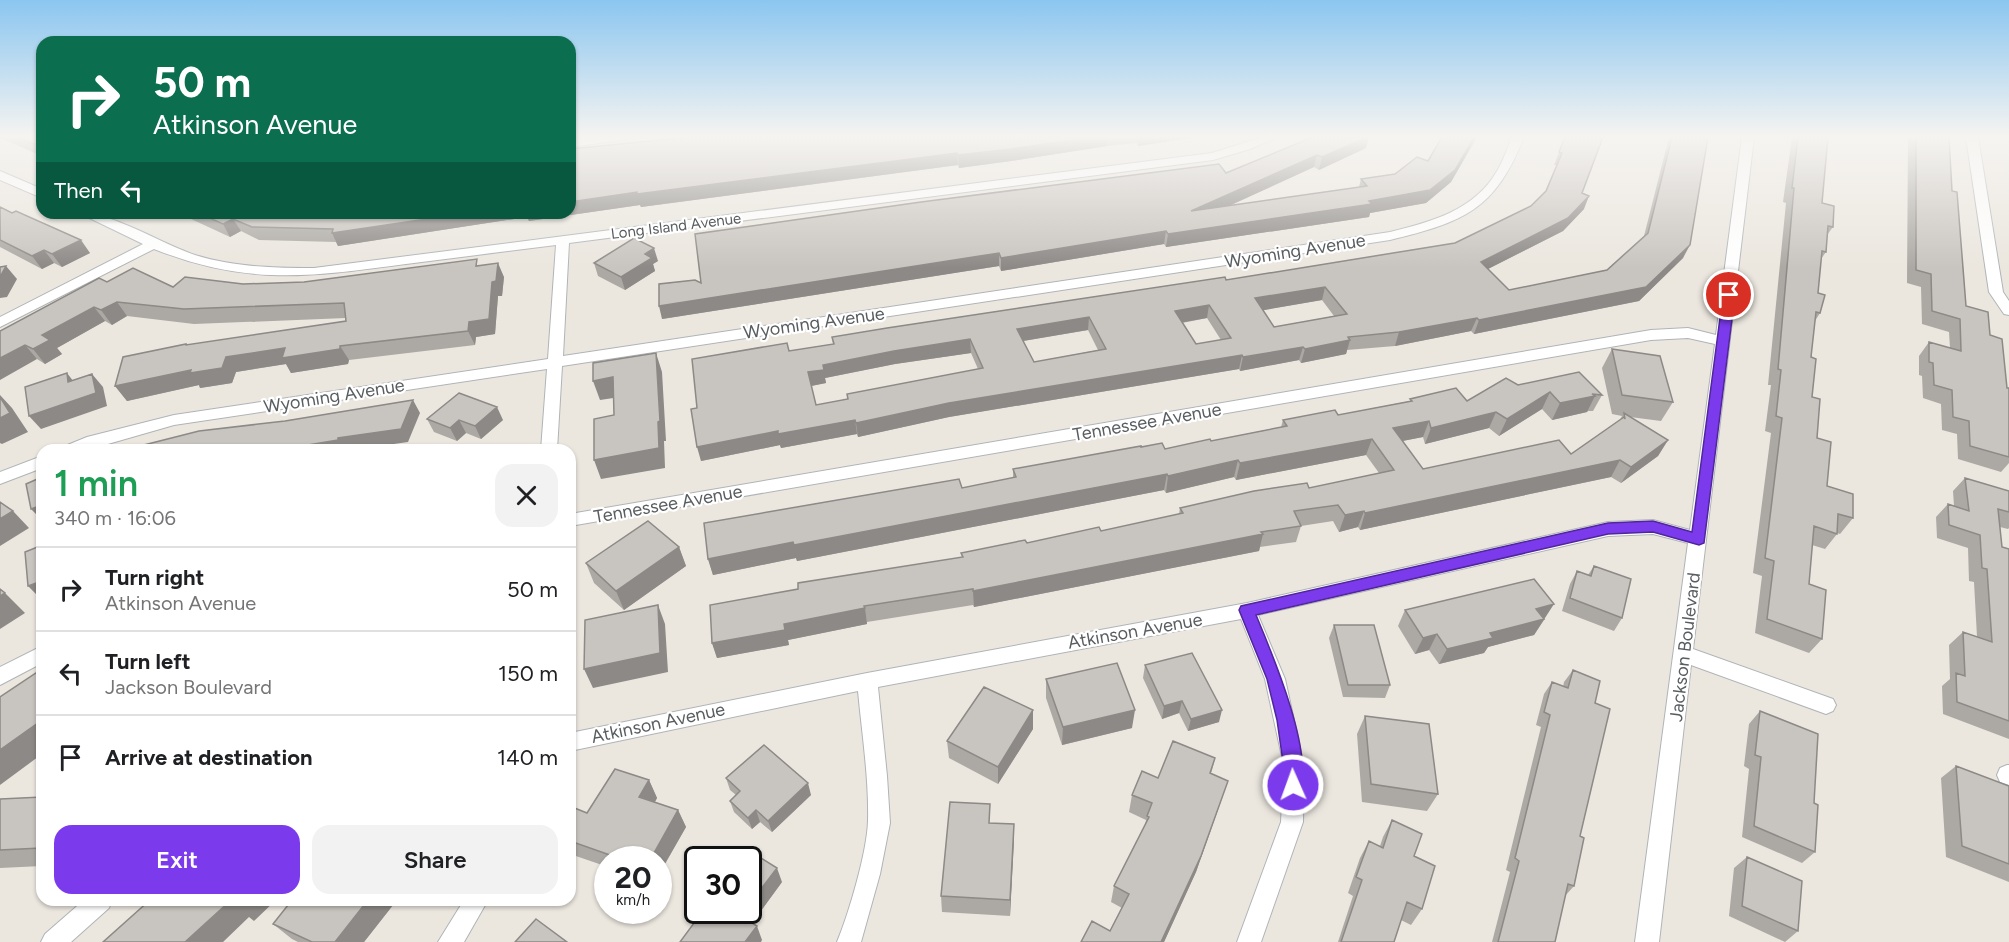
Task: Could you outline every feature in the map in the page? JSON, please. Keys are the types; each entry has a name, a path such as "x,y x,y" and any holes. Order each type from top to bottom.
{"street":[{"path":"13,181 36,191"},
{"name":"Long Island Avenue","path":"98,219 153,244 227,267 266,272 314,272 1020,181"},
{"name":"Wyoming Avenue","path":"86,444 174,420 1355,242 1426,228 1454,217 1475,205 1497,181"},
{"name":"Jackson Boulevard","path":"1647,942 1743,181"},
{"path":"1979,181 1996,292 2009,310"},
{"path":"549,444 563,240"},
{"path":"0,323 153,244"},
{"name":"Tennessee Avenue","path":"576,519 1651,335 1688,333 1724,340"},
{"path":"0,478 36,464"},
{"name":"Atkinson Avenue","path":"576,741 867,681 1247,610 1608,528 1653,527 1699,539"},
{"path":"1247,610 1275,679 1286,720 1294,766 1292,822 1249,942"},
{"path":"1684,654 1826,705"},
{"path":"0,677 36,657"},
{"path":"849,942 854,932 869,874 879,823 877,776 867,681"},
{"path":"53,942 94,906"},
{"path":"450,942 473,906"}],"building":[{"path":"576,181 739,181 637,194 637,192 576,201"},
{"path":"1086,181 1259,181 1191,211 1367,186 1363,181 1441,181 1430,190 1369,201 1372,204 1168,234 1166,231 1001,258 999,253 659,306 659,284 695,280 701,283 695,234"},
{"path":"1550,181 1587,181 1582,193 1589,196 1568,218 1481,262 1509,290 1607,270 1648,233 1661,181 1701,181 1690,245 1646,287 1479,320 1477,318 1399,332 1348,337 1350,340 1305,349 1303,347 1243,357 1242,355 949,403 856,423 855,420 778,434 778,431 697,447 691,409 697,408 692,359 787,343 789,351 834,344 832,337 887,328 1225,277 1226,280 1455,243 1531,206 1546,191","holes":["1325,287 1347,314 1274,327 1255,298","1209,305 1231,338 1196,344 1175,311","1089,317 1106,349 1034,362 1017,329","970,339 983,368 847,394 848,399 816,405 808,372 824,370 823,365"]},
{"path":"1793,181 1824,181 1822,203 1834,206 1833,227 1828,226 1826,252 1822,251 1818,293 1825,295 1820,313 1816,312 1811,357 1816,359 1812,397 1820,399 1817,438 1831,442 1827,486 1853,494 1853,518 1838,514 1837,534 1814,526 1809,584 1826,590 1822,639 1767,619 1774,561 1765,558 1782,418 1776,416 1781,370 1778,369 1794,188 1792,188"},
{"path":"1916,181 1951,181 1952,191 1957,192 1966,306 1988,312 1990,335 2002,339 2007,388 2009,388 2009,457 1970,446 1969,421 1953,417 1952,390 1934,385 1933,363 1929,362 1929,342 1961,351 1960,319 1932,311 1931,274 1916,270"},
{"path":"0,207 12,213 16,211 81,240 52,254 44,250 32,256 0,240"},
{"path":"212,219 233,219 223,224"},
{"path":"233,219 426,219 332,233 333,229 252,227"},
{"path":"634,238 654,248 645,254 652,258 621,277 594,263"},
{"path":"477,259 476,266 498,263 496,281 492,282 489,319 469,322 468,331 340,346 340,349 282,358 285,348 226,357 222,368 190,373 191,370 115,386 123,357 186,344 346,321 344,303 184,309 117,302 101,310 94,307 42,335 50,340 33,349 25,345 0,358 0,331 99,278 107,282 133,268 173,287 185,277 243,284 304,282"},
{"path":"6,266 0,277 0,267"},
{"path":"1612,349 1660,356 1673,402 1622,395"},
{"path":"656,353 660,421 658,422 659,448 594,460 594,419 614,415 613,377 593,381 593,363"},
{"path":"1579,372 1602,395 1592,394 1595,396 1560,403 1550,392 1507,419 1496,412 1431,428 1429,421 1393,428 1423,469 1559,440 1571,454 1624,417 1625,419 1624,413 1668,440 1631,467 1620,460 1365,513 1364,511 1345,515 1338,505 1294,511 1301,526 1261,532 1263,534 973,591 973,589 864,606 865,608 784,624 785,630 712,643 710,605 798,589 798,583 963,557 961,553 1025,540 1027,543 1099,527 1101,531 1183,513 1180,508 1254,491 1307,483 1309,488 1394,470 1372,439 1240,463 1238,460 1168,476 1167,474 794,545 793,542 708,559 704,523 959,479 962,488 1016,477 1013,469 1162,443 1165,449 1210,439 1211,441 1287,426 1283,420 1335,410 1338,415 1412,401 1410,399 1456,388 1467,401 1506,378 1518,385"},
{"path":"67,373 68,382 92,374 96,393 29,416 25,387"},
{"path":"459,393 497,407 475,426 459,420 450,428 427,419"},
{"path":"0,397 10,413 0,418"},
{"path":"413,400 401,429 338,438 338,440 314,444 148,444 199,431 285,421"},
{"path":"1965,478 2009,491 2009,512 1998,509 2002,547 2009,549 2009,721 1957,702 1956,673 1965,676 1963,632 1992,642 1987,569 1982,568 1980,535 1949,525 1948,504 1969,511"},
{"path":"36,480 36,507 31,509 26,484"},
{"path":"0,502 13,511 0,519"},
{"path":"648,521 679,547 616,591 586,563"},
{"path":"36,548 36,583 28,586 25,552"},
{"path":"1594,566 1631,579 1622,618 1570,598 1577,571 1591,576"},
{"path":"1534,579 1554,604 1536,609 1544,619 1490,633 1493,638 1447,649 1437,634 1423,638 1405,610"},
{"path":"658,605 660,653 584,669 585,620"},
{"path":"1334,625 1374,625 1390,685 1348,685"},
{"path":"1192,653 1222,710 1191,719 1182,701 1164,706 1145,665"},
{"path":"1117,663 1135,710 1063,727 1046,679"},
{"path":"1573,670 1600,681 1595,703 1610,709 1580,836 1584,838 1574,886 1568,884 1555,942 1498,942 1519,861 1515,858 1550,715 1544,712 1552,682 1568,688"},
{"path":"36,673 36,724 0,750 0,697"},
{"path":"984,687 1033,710 998,767 947,741"},
{"path":"1760,711 1818,734 1814,803 1818,805 1815,852 1754,826 1761,757 1755,755"},
{"path":"1365,716 1429,724 1438,794 1371,784"},
{"path":"1173,741 1215,758 1210,773 1228,781 1201,856 1161,942 1081,942 1092,921 1110,931 1129,894 1114,886 1149,817 1147,816 1152,803 1132,795 1142,771 1158,778"},
{"path":"764,745 808,783 768,821 756,810 748,818 730,801 740,791 726,778"},
{"path":"1956,766 2009,786 2009,864 1962,846"},
{"path":"615,769 649,780 639,797 678,810 658,846 594,846 594,849 576,843 576,809 587,813"},
{"path":"36,797 36,848 0,850 0,799"},
{"path":"950,802 990,804 989,823 1014,824 1010,900 941,896"},
{"path":"1392,820 1422,834 1414,856 1435,866 1422,909 1407,902 1394,942 1341,942 1362,880 1356,877 1369,841 1383,848"},
{"path":"1747,857 1802,881 1798,931 1742,906"},
{"path":"762,859 777,868 762,888"},
{"path":"143,906 225,906 185,942 103,942"},
{"path":"287,906 363,906 335,942 312,942 273,924"},
{"path":"536,919 567,942 515,942"},
{"path":"693,924 754,924 757,926 745,942 680,942"}],"route":[{"path":"1293,785 1294,766 1286,720 1275,679 1247,610 1608,528 1653,527 1699,539 1729,295"}]}
